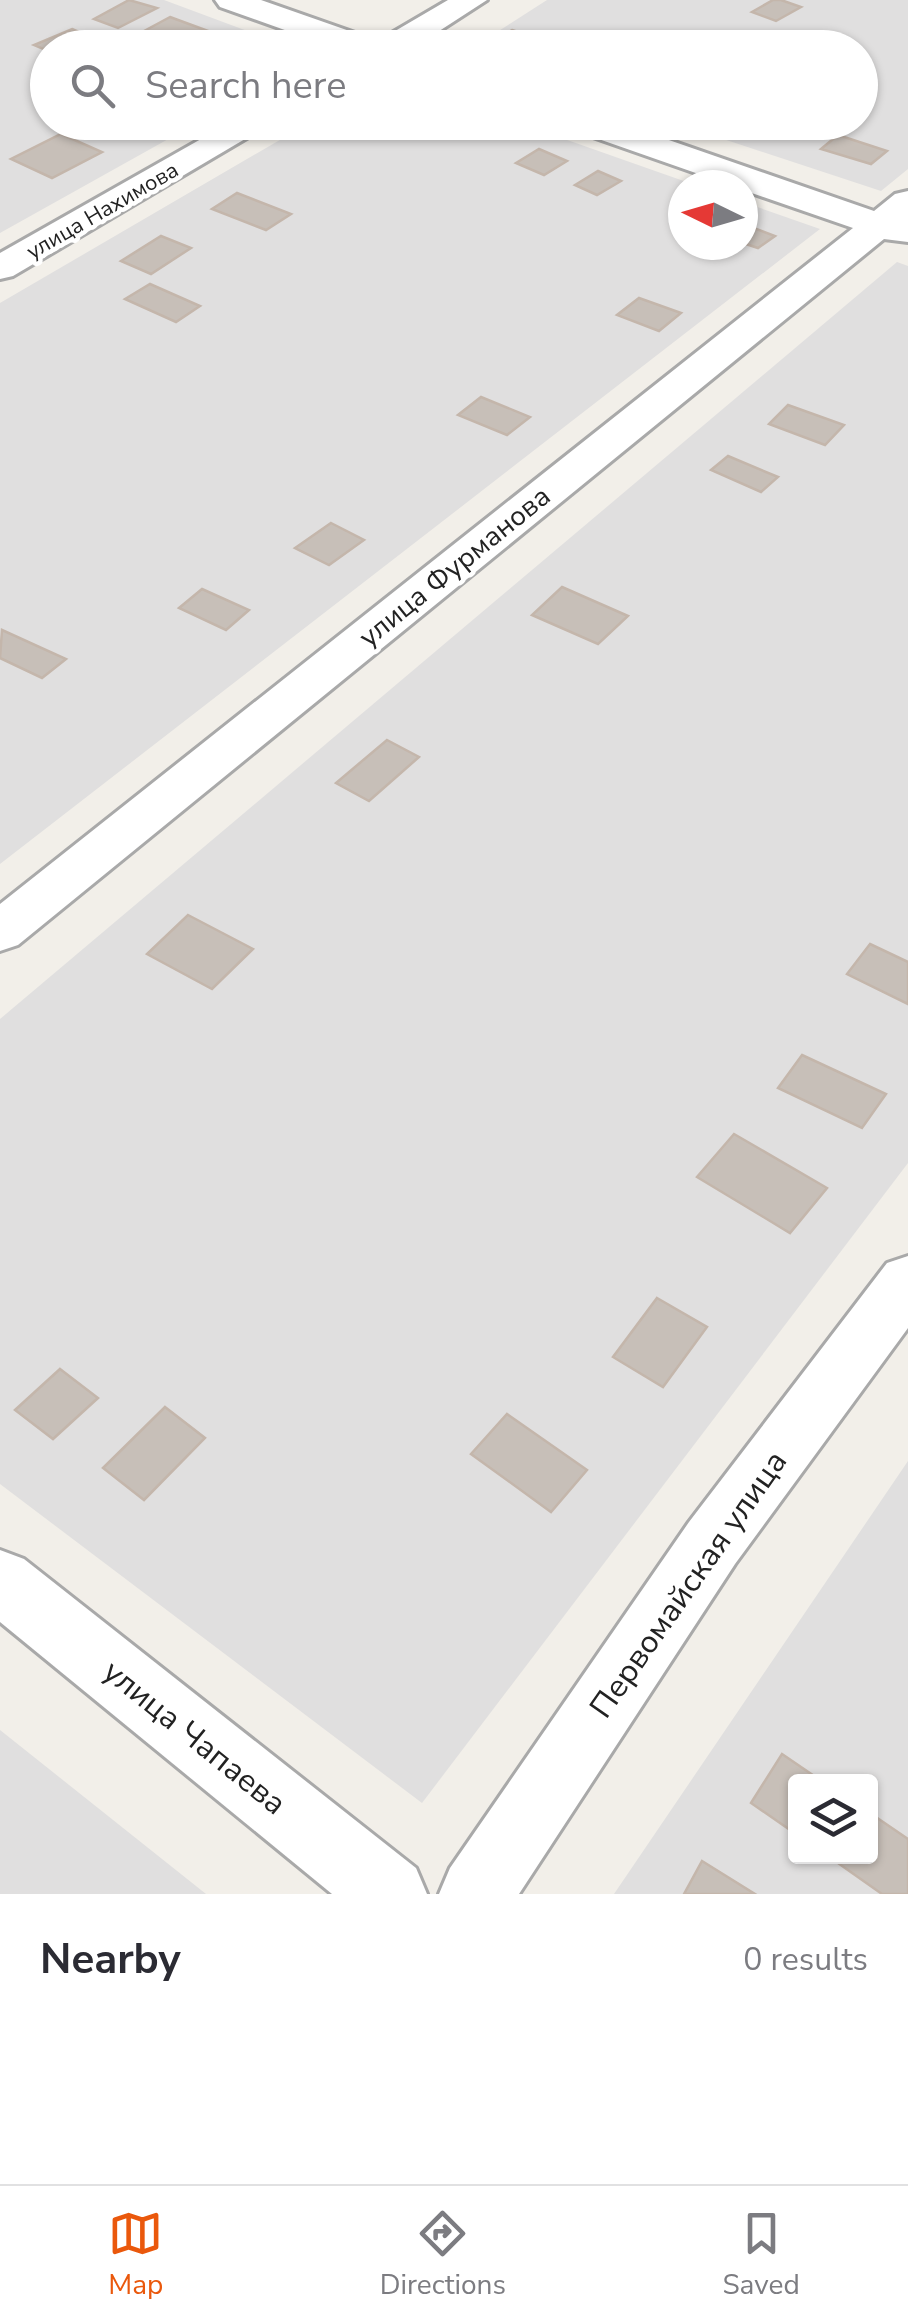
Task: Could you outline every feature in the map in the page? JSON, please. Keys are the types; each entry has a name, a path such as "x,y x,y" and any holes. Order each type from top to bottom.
{"street":[{"path":"231,0 316,30"},
{"path":"420,30 471,0"},
{"name":"улица Нахимова","path":"0,268 225,140"},
{"path":"639,140 898,221"},
{"name":"улица Фурманова","path":"0,932 898,221"},
{"name":"Первомайская улица","path":"476,1894 712,1542 908,1281"},
{"name":"улица Чапаева","path":"0,1580 390,1894"}],"shaded area":[{"path":"0,0 164,0 244,30 30,30 30,140 167,140 0,233"},
{"path":"547,0 908,0 908,169 881,191 726,140 878,140 878,30 500,30"},
{"path":"280,140 567,140 668,175 668,260 758,260 758,207 820,229 0,864 0,303"},
{"path":"897,262 908,266 908,1163 422,1803 0,1484 0,1019"},
{"path":"908,1461 908,1894 614,1894"},
{"path":"0,1730 206,1894 0,1894"}],"building":[{"path":"129,0 157,8 118,28 94,19"},
{"path":"773,0 801,7 776,21 752,12"},
{"path":"170,17 205,30 146,30"},
{"path":"49,140 75,140 102,152 52,178 11,159"},
{"path":"832,140 853,140 887,151 871,164 821,149"},
{"path":"539,149 567,161 544,175 516,163"},
{"path":"598,171 621,181 597,195 575,185"},
{"path":"237,193 291,214 266,230 212,209"},
{"path":"758,230 775,236 758,248"},
{"path":"161,236 191,248 151,274 121,261"},
{"path":"150,284 200,306 176,322 125,299"},
{"path":"639,298 681,313 659,331 617,315"},
{"path":"481,397 530,417 507,435 458,415"},
{"path":"788,405 844,425 825,445 769,424"},
{"path":"728,456 778,477 761,492 711,470"},
{"path":"331,523 364,540 329,565 295,548"},
{"path":"562,587 628,616 598,644 532,615"},
{"path":"202,589 249,610 226,630 179,608"},
{"path":"2,630 66,659 42,678 0,658"},
{"path":"387,740 419,757 369,801 336,783"},
{"path":"188,915 253,949 212,989 147,954"},
{"path":"870,944 908,962 908,1004 847,974"},
{"path":"802,1055 886,1094 862,1128 778,1088"},
{"path":"734,1134 827,1188 790,1233 697,1177"},
{"path":"657,1298 707,1327 663,1387 613,1357"},
{"path":"60,1369 98,1398 53,1439 15,1410"},
{"path":"165,1407 205,1438 144,1500 103,1468"},
{"path":"507,1414 587,1470 551,1512 471,1454"},
{"path":"782,1754 811,1774 788,1774 788,1828 751,1803"},
{"path":"878,1818 908,1839 908,1894 882,1894 839,1864 878,1864"},
{"path":"702,1861 755,1894 684,1894"}]}
